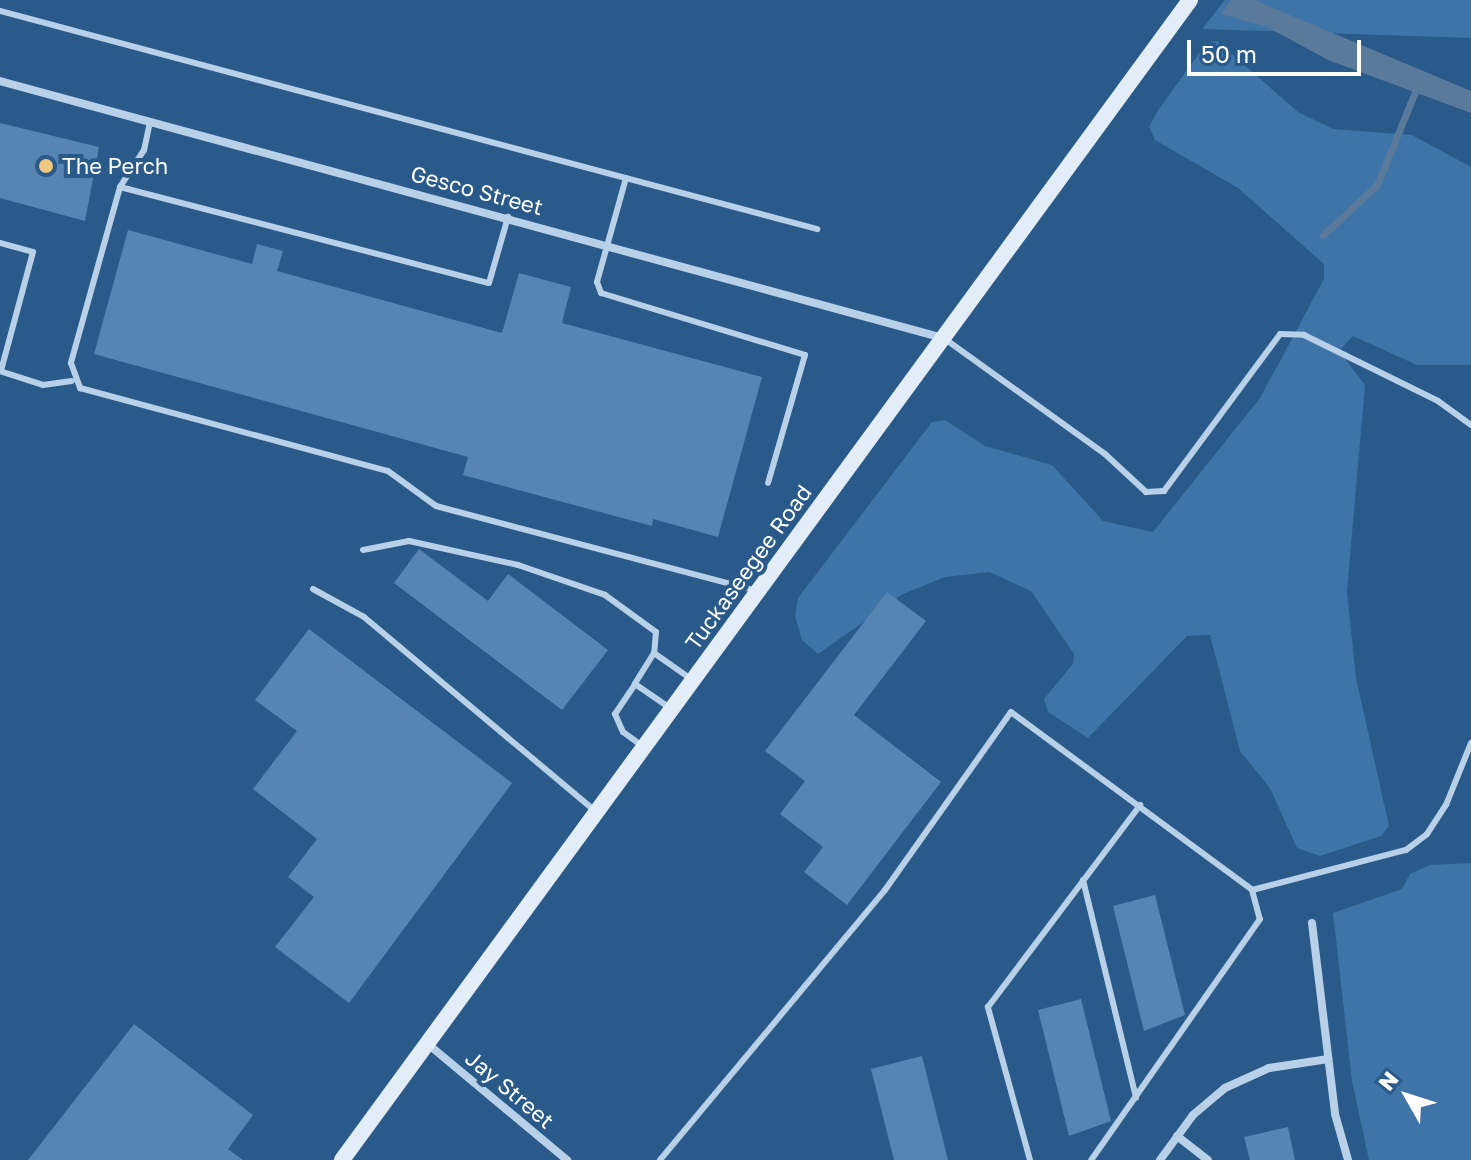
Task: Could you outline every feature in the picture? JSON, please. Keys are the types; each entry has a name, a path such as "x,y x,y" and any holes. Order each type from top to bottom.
{"main road":[{"name":"Tuckaseegee Road","path":"342,1160 1190,0"}],"street":[{"name":"Gesco Street","path":"0,81 608,244 943,338"},
{"path":"1312,923 1328,1059 1348,1160"},
{"name":"Jay Street","path":"429,1045 567,1160"},
{"path":"1160,1160 1208,1100 1245,1076 1328,1059"},
{"path":"1177,1136 1208,1160"}],"lane":[{"path":"0,11 817,229"},
{"path":"72,381 71,363 120,187 144,150 150,122"},
{"path":"626,178 597,282 601,293 805,355 768,483"},
{"path":"120,187 489,283 508,217"},
{"path":"0,243 33,252 1,371 43,385 72,381 89,392 388,471 436,506 758,591"},
{"path":"943,338 1105,454 1146,492 1164,491 1280,334 1304,335 1438,401 1471,425"},
{"path":"363,550 409,541 518,565 605,595 656,632 654,653 615,714 623,732 644,748"},
{"path":"313,589 364,617 597,812"},
{"path":"654,653 693,680"},
{"path":"635,684 672,709"},
{"path":"660,1160 885,890 1011,712 1252,890 1260,919 1091,1160"},
{"path":"1252,890 1406,850 1427,834 1446,805 1471,743"},
{"path":"1030,1160 988,1007 1140,805"},
{"path":"1083,880 1136,1098"}],"shaded area":[{"path":"1225,0 1471,0 1471,38 1202,29"},
{"path":"1231,0 1254,0 1471,91 1471,113 1328,60 1267,27 1221,14"},
{"path":"1217,41 1298,112 1333,129 1412,135 1471,167 1471,365 1417,365 1353,336 1339,351 1365,385 1347,591 1356,678 1389,826 1381,836 1320,856 1297,848 1270,788 1240,751 1210,635 1187,636 1088,738 1048,712 1044,699 1073,664 1074,654 1031,591 989,572 945,577 903,594 818,654 802,640 795,616 798,598 932,422 945,420 985,446 1052,465 1103,521 1153,532 1260,398 1324,279 1324,264 1238,188 1155,140 1149,127 1157,112 1205,45"},
{"path":"1471,863 1471,1160 1369,1160 1352,1081 1333,913 1402,889 1410,874 1430,865"}],"building":[{"name":"The Perch","path":"0,123 99,147 85,221 0,198"},
{"path":"128,230 252,264 257,244 283,251 277,271 502,333 519,273 571,287 562,323 762,377 718,537 653,519 652,526 463,475 468,457 94,354"},
{"path":"419,549 488,601 508,574 608,650 562,710 394,583"},
{"path":"887,592 926,621 854,715 941,782 847,905 804,872 823,847 780,814 805,781 765,751"},
{"path":"309,629 512,783 349,1003 275,947 314,897 288,877 317,839 253,789 297,731 255,700"},
{"path":"1155,895 1185,1015 1144,1031 1113,906"},
{"path":"1081,999 1111,1121 1069,1136 1038,1010"},
{"path":"134,1024 253,1115 228,1149 243,1160 28,1160"},
{"path":"922,1056 948,1160 894,1160 871,1069"},
{"path":"1288,1127 1295,1160 1250,1160 1244,1137"}],"waterway":[{"path":"1323,235 1377,185 1419,82"}],"place":[{"name":"The Perch","path":"46,166"}]}
